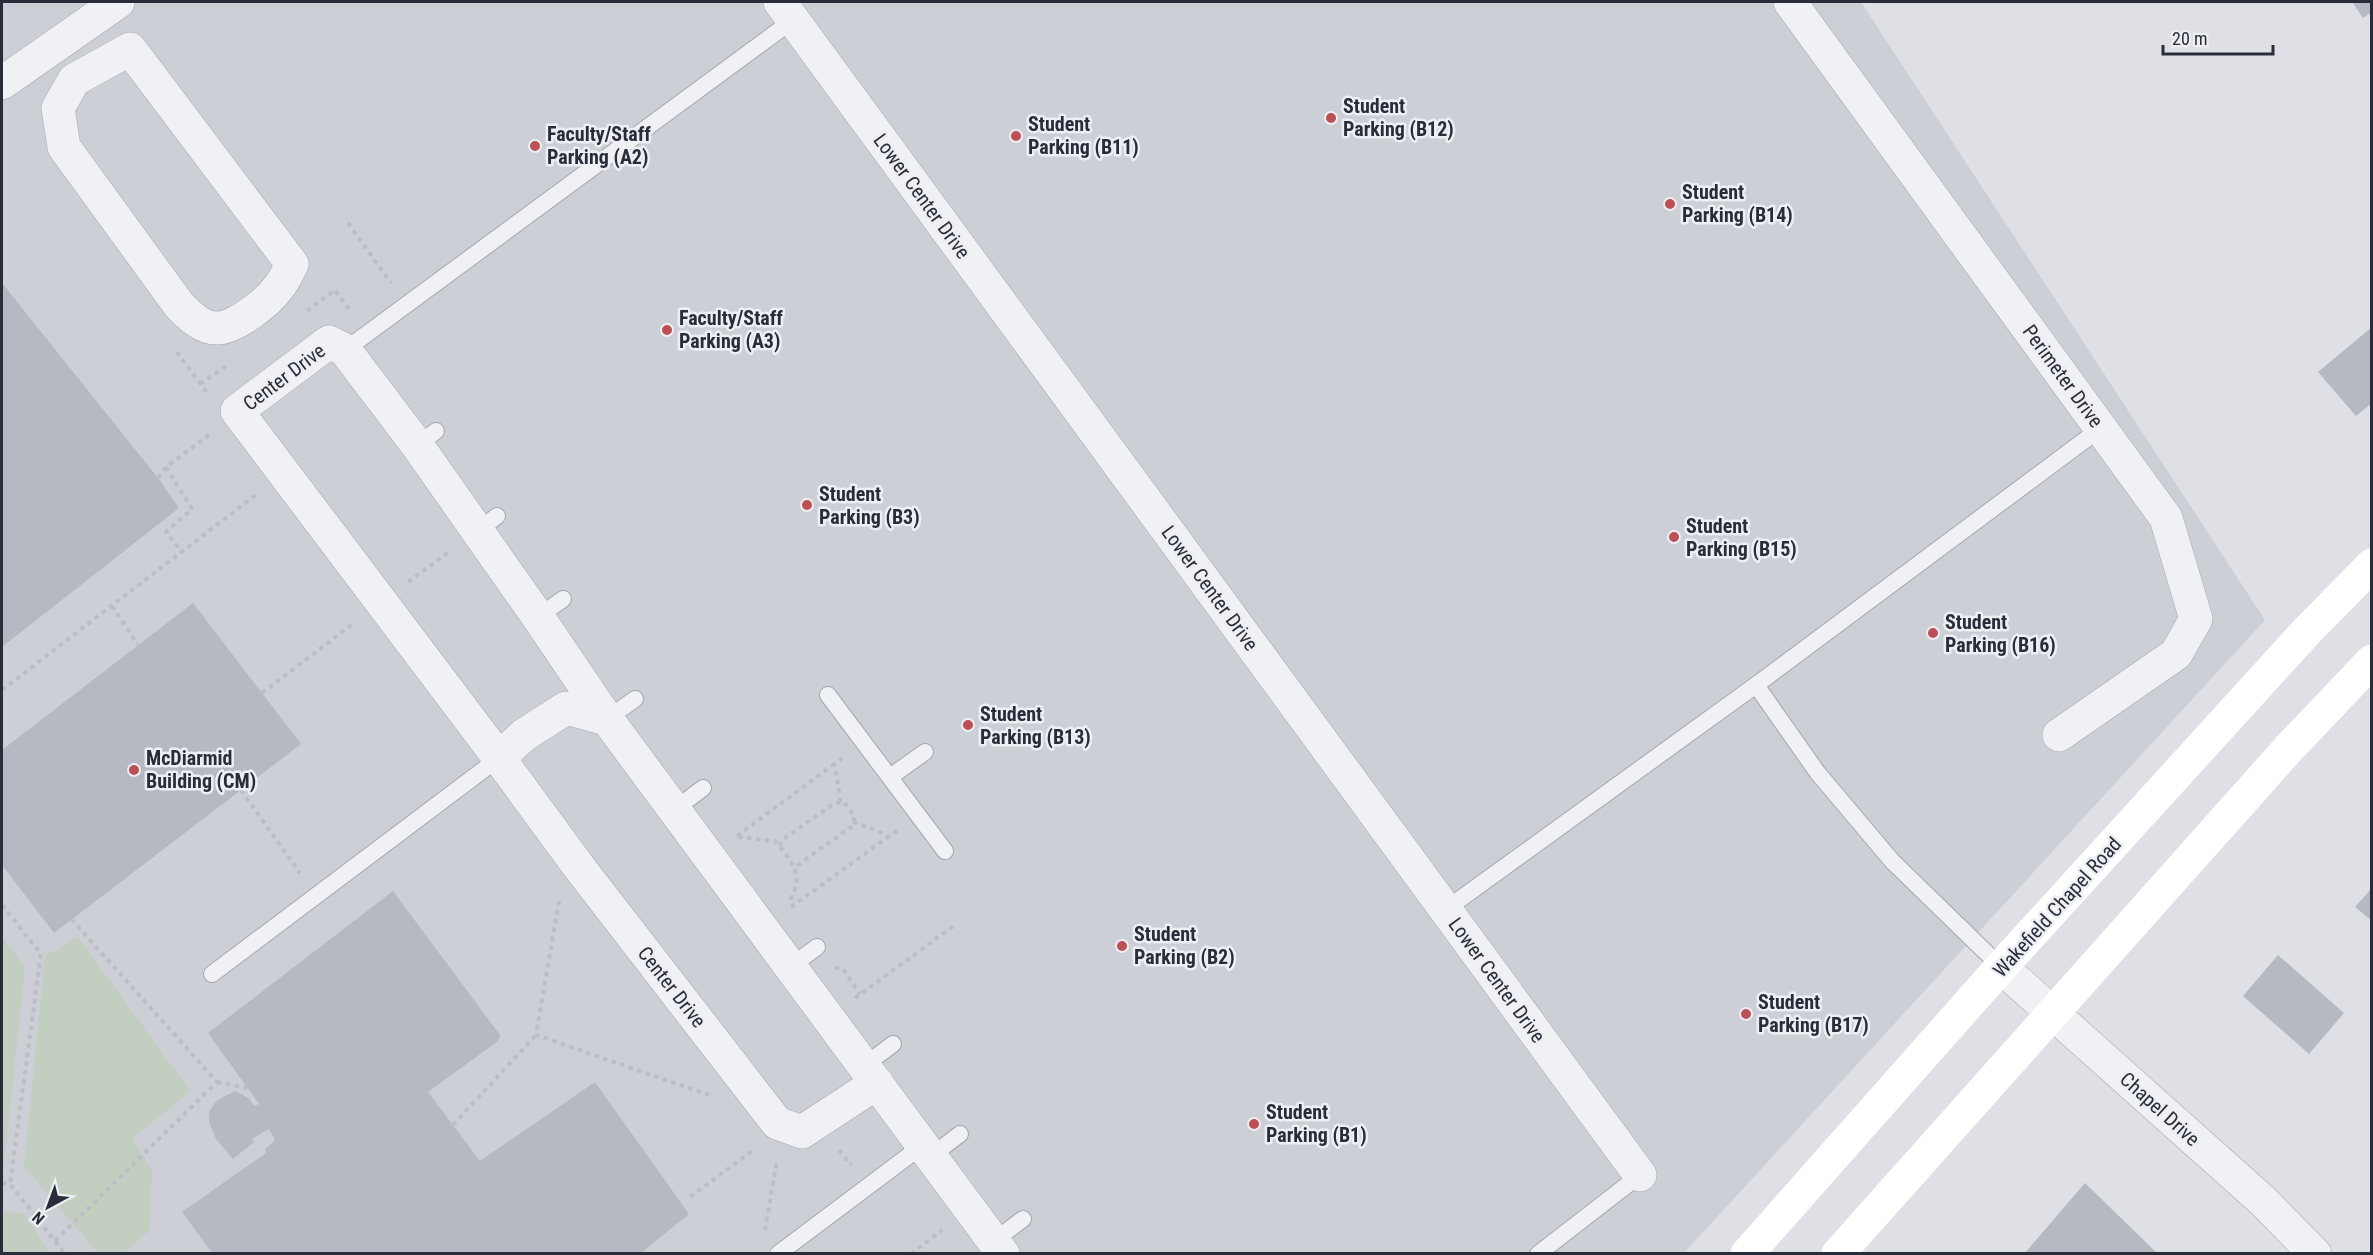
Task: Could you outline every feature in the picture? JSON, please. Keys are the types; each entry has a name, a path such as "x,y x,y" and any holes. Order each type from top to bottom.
{"main road":[{"name":"Wakefield Chapel Road","path":"1747,1254 2001,967 2307,631 2372,565"},
{"path":"1838,1254 2289,748 2372,662"}],"street":[{"name":"Perimeter Drive","path":"1790,2 2166,518 2196,619 2176,654 2059,735"},
{"path":"58,108 5,73 112,6 130,49 292,264 278,289 270,298 232,325 216,329 204,325 190,315 172,295 64,147 58,108 74,80 130,49"},
{"name":"Lower Center Drive","path":"786,11 1640,1175"},
{"name":"Center Drive","path":"870,1074 802,1132 777,1123 579,867 237,411 329,342 345,350 427,438 551,608 607,719 790,967 870,1074 998,1247"},
{"path":"499,758 524,735 566,708 607,719"},
{"name":"Chapel Drive","path":"2001,967 2263,1201 2315,1254"}],"lane":[{"path":"345,350 786,11"},
{"path":"1445,910 1756,685 2101,428"},
{"path":"1756,685 1816,772 1892,861 2001,967"},
{"path":"828,695 945,851"},
{"path":"607,719 635,699"},
{"path":"890,777 925,752"},
{"path":"212,974 499,758"},
{"path":"674,810 703,788"},
{"path":"790,967 817,947"},
{"path":"870,1074 893,1044"},
{"path":"778,1254 927,1151 960,1134"},
{"path":"1538,1254 1640,1175"},
{"path":"998,1247 1023,1219"}],"path":[{"path":"348,224 393,286"},
{"path":"173,347 214,402"},
{"path":"158,478 166,467 219,428"},
{"path":"166,467 192,509 166,532 182,552"},
{"path":"2,690 284,474"},
{"path":"399,588 488,523"},
{"path":"112,606 138,645"},
{"path":"262,693 357,620"},
{"path":"845,756 737,837 775,842 795,867 797,890 785,910 900,828 894,820"},
{"path":"834,764 840,802"},
{"path":"240,790 316,896"},
{"path":"779,846 786,837 835,803 844,802 850,808 855,817 840,837 795,867"},
{"path":"853,822 888,837"},
{"path":"453,1125 536,1035 560,892"},
{"path":"2,905 41,954 10,1184"},
{"path":"72,920 218,1082 247,1088"},
{"path":"851,1001 955,924"},
{"path":"833,968 842,968 860,994"},
{"path":"536,1035 719,1098"},
{"path":"55,1241 218,1082"},
{"path":"765,1234 777,1158"},
{"path":"2,1183 10,1184 65,1254"},
{"path":"911,1254 947,1226"}],"shaded area":[{"path":"2,2 1861,2 2265,620 1684,1253 2,1254"}],"green space":[{"path":"2,937 25,967 3,1176 2,1176"},
{"path":"78,937 190,1091 132,1139 152,1169 149,1231 123,1253 98,1253 24,1166 45,956"},
{"path":"2,1211 24,1214 50,1253 2,1253"}],"building":[{"path":"2352,2 2372,2 2372,12 2363,18"},
{"path":"2,283 158,478 179,508 2,647"},
{"path":"2372,327 2372,403 2356,416 2318,372"},
{"name":"McDiarmid Building (CM)","path":"193,603 301,744 54,933 2,865 2,750"},
{"path":"2372,888 2372,921 2355,907"},
{"path":"393,891 500,1035 498,1041 428,1092 480,1161 595,1082 689,1214 640,1254 213,1254 182,1212 266,1153 265,1149 275,1140 269,1129 252,1139 254,1142 233,1159 216,1139 209,1122 209,1112 216,1101 235,1091 249,1098 254,1106 259,1104 208,1033"},
{"path":"2278,955 2344,1013 2309,1054 2243,996"},
{"path":"2085,1183 2158,1254 2024,1254"}],"place":[{"name":"Student Parking (B12)","path":"1331,118"},
{"name":"Student Parking (B11)","path":"1016,136"},
{"name":"Faculty/Staff Parking (A2)","path":"535,146"},
{"name":"Student Parking (B14)","path":"1670,204"},
{"name":"Faculty/Staff Parking (A3)","path":"667,330"},
{"name":"Student Parking (B3)","path":"807,505"},
{"name":"Student Parking (B15)","path":"1674,537"},
{"name":"Student Parking (B16)","path":"1933,633"},
{"name":"Student Parking (B13)","path":"968,725"},
{"name":"McDiarmid Building (CM)","path":"134,770"},
{"name":"Student Parking (B2)","path":"1122,946"},
{"name":"Student Parking (B17)","path":"1746,1014"},
{"name":"Student Parking (B1)","path":"1254,1124"}]}
